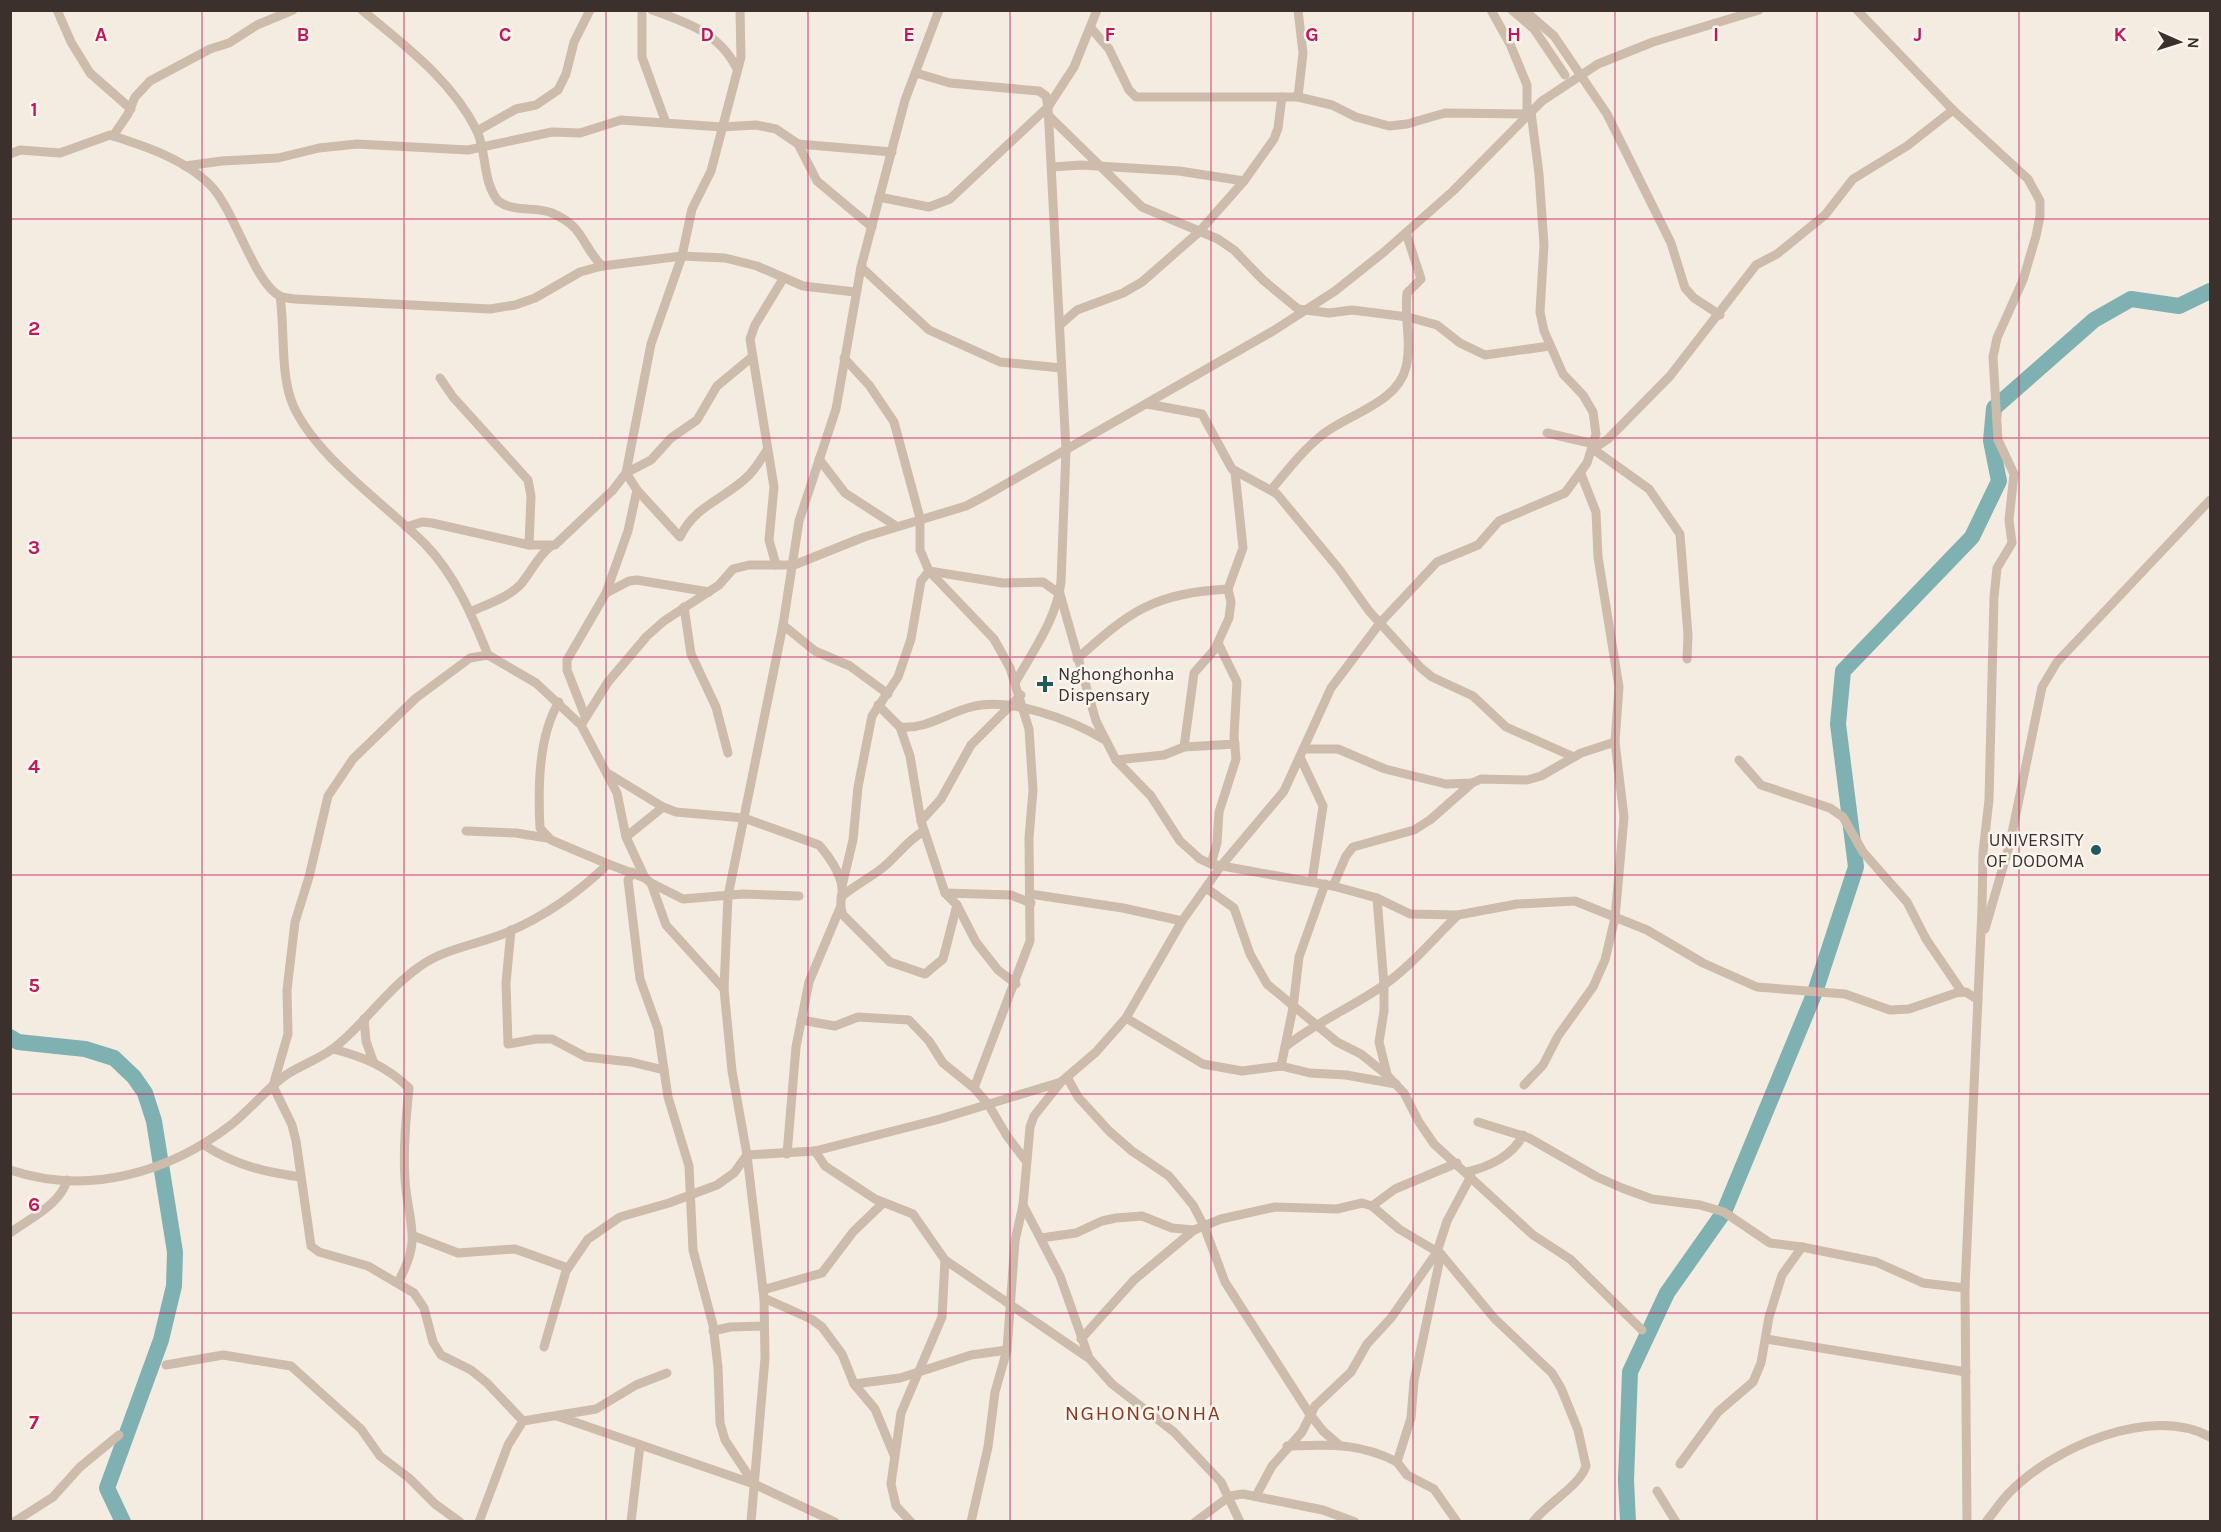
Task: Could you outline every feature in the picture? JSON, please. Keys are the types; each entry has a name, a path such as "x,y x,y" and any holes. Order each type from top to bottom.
{"street":[{"path":"57,10 71,42 90,73 130,109"},
{"path":"113,136 138,92 150,81 210,49 229,43 257,25 293,10"},
{"path":"362,10 441,80 477,131 485,169 498,201 522,211 544,211 557,215 580,232 592,256 602,266"},
{"path":"477,131 516,109 536,105 558,90 566,74 574,42 590,10"},
{"path":"642,10 642,57 666,123"},
{"path":"652,10 688,23 702,31 722,45 736,67"},
{"path":"751,1521 765,1358 764,1294 747,1155 732,1071 724,989 728,896 783,625 799,521 836,409 855,292 904,100 939,10"},
{"path":"879,197 928,207 945,202 1049,112 1091,28 1097,10"},
{"path":"1298,10 1303,53 1298,98"},
{"path":"971,1521 988,1447 995,1392 1007,1350 1015,1241 1023,1205 1026,1161 1034,1116 1064,1080 1096,1052 1126,1018 1182,921 1206,888 1216,865 1284,790 1331,688 1380,623 1437,562 1478,546 1499,520 1565,493 1581,474 1593,447 1595,422 1593,412 1583,395 1567,380 1544,332 1539,302 1544,245 1539,174 1527,85 1510,44 1491,10"},
{"path":"1512,10 1534,29 1565,75"},
{"path":"1524,10 1554,36 1579,76 1607,114 1671,243 1681,283 1694,298 1720,315"},
{"path":"581,725 608,682 647,636 684,607 709,592 739,566 794,565 896,526 975,502 1307,309 1359,273 1453,191 1529,113 1598,63 1653,42 1759,10"},
{"path":"1857,10 1953,110 2028,179 2040,201 2040,216 2023,280 1996,338 1993,357 1998,440 2014,474 2009,520 2013,543 1997,568 1994,597 1989,800 1983,852 1981,946 1965,1288 1967,1521"},
{"path":"743,12 742,52 736,67 711,171 690,217 682,256 651,344 626,473 637,490 680,537 684,527 715,498 750,476 767,450"},
{"path":"1091,28 1109,49 1128,90 1136,97 1298,98 1332,105 1356,117 1389,126 1407,124 1445,113 1529,113"},
{"path":"916,73 950,83 1039,91 1046,96 1049,112 1066,450 1060,594 1077,659 1104,740 1116,760 1151,796 1180,842 1200,859 1216,865 1329,885 1377,898 1410,914 1458,915 1517,904 1575,901 1647,930 1703,963 1757,987 1845,994 1879,1007 1897,1010 1962,992 1970,993 1978,1000"},
{"path":"1060,325 1077,310 1123,293 1142,282 1199,232 1244,181 1276,134 1282,97"},
{"path":"1593,447 1608,439 1671,376 1756,266 1777,254 1825,215 1853,179 1907,146 1953,110"},
{"path":"1049,112 1098,166 1121,184 1146,210 1218,239 1234,250 1298,309 1329,313 1352,310 1408,317 1442,327 1460,343 1480,354 1550,346"},
{"path":"185,166 222,161 278,159 319,148 357,144 460,151 552,132 580,133 615,120 722,127 756,125 776,129 798,144 817,181 872,227"},
{"path":"10,154 20,150 60,153 91,140 113,136 185,166 225,202 266,282 280,296 287,381 297,414 335,460 406,527 447,571 470,612 488,655 536,683 559,702 581,725 608,773 621,804 626,837 648,880 666,925 724,989"},
{"path":"798,144 892,152"},
{"path":"1052,167 1098,166 1179,171 1244,181"},
{"path":"1271,490 1303,452 1320,437 1381,400 1400,382 1407,360 1407,292 1420,282 1421,276 1406,233"},
{"path":"280,296 490,309 515,305 535,298 580,272 602,266 682,256 719,257 740,261 803,286 855,292"},
{"path":"861,267 929,330 1000,362 1061,368"},
{"path":"776,565 769,540 774,487 750,339 755,325 783,279"},
{"path":"470,612 511,592 536,561 551,546 561,541 613,490 626,473 651,460 671,438 697,420 717,386 752,357"},
{"path":"844,358 869,385 891,416 920,518 920,550 929,571 994,639 1006,658 1024,708 1032,768 1029,838 1030,941 1016,984 974,1088"},
{"path":"441,378 453,397 528,480 531,496 529,545"},
{"path":"1147,404 1202,414 1224,458 1235,472 1271,490 1339,569 1380,623 1412,660 1432,677 1473,696 1506,727 1574,758"},
{"path":"1547,433 1593,447 1649,489 1680,534 1688,635 1687,659"},
{"path":"819,459 845,493 896,526"},
{"path":"1184,747 1194,672 1218,643 1230,613 1228,589 1239,560 1243,539 1235,472"},
{"path":"1524,1085 1543,1065 1558,1036 1593,987 1605,960 1615,918 1624,806 1615,742 1619,697 1618,678 1598,556 1596,512 1581,474"},
{"path":"585,716 567,670 567,660 606,593 628,531 637,490"},
{"path":"1981,946 2010,843 2042,687 2056,662 2211,500"},
{"path":"406,527 422,522 432,523 529,545 551,546"},
{"path":"929,571 1004,583 1043,582 1060,594"},
{"path":"787,1154 801,1020 811,976 840,908 842,886 853,840 862,757 872,716 898,677 911,639 921,581 929,571"},
{"path":"606,593 633,580 709,592"},
{"path":"1077,659 1129,615 1145,606 1180,593 1228,589"},
{"path":"1015,682 1044,631 1060,594"},
{"path":"684,607 691,654 718,713 728,753"},
{"path":"783,625 815,651 850,666 888,694"},
{"path":"1216,865 1219,812 1235,768 1237,682 1218,643"},
{"path":"488,655 470,658 416,698 353,759 328,796 309,877 295,922 287,990 288,1034 273,1086 292,1125 311,1246 327,1256 368,1266 398,1282 420,1299 433,1342 441,1354 480,1377 523,1421"},
{"path":"921,821 941,799 971,745 1006,706 1020,695"},
{"path":"549,838 540,828 541,768 551,718 559,702"},
{"path":"878,705 900,727 910,756 921,821 945,892 957,905 976,942 998,970 1016,984"},
{"path":"900,727 918,727 976,706 1006,706 1024,708 1074,722 1104,740"},
{"path":"1281,1066 1293,1008 1299,957 1329,885 1353,848 1414,830 1430,820 1472,783 1481,779 1527,780 1541,776 1574,758 1615,742"},
{"path":"1116,760 1160,756 1184,747 1235,744"},
{"path":"1302,753 1338,749 1385,769 1440,784 1472,783"},
{"path":"1302,753 1323,806 1312,881"},
{"path":"1739,760 1761,784 1830,808 1843,817 1863,852 1906,902 1926,939 1962,992"},
{"path":"608,773 663,807 676,812 744,818 819,845 826,853 842,886"},
{"path":"626,837 663,807"},
{"path":"466,831 516,833 549,838 632,872 683,899 766,894 800,896"},
{"path":"841,897 881,869 906,842 924,831"},
{"path":"10,1170 31,1177 67,1180 133,1175 162,1166 204,1144 234,1122 287,1075 333,1048 425,962 511,930 561,904 608,864"},
{"path":"632,872 628,880 638,969 658,1029 671,1110 687,1159 693,1250 713,1331 718,1367 720,1423 725,1440 754,1484"},
{"path":"1206,888 1234,908 1258,972 1267,984 1315,1025 1343,1046 1361,1054 1388,1076 1396,1084 1430,1137 1533,1235 1570,1258 1642,1330"},
{"path":"945,892 1011,895 1123,908 1182,921"},
{"path":"1377,898 1384,985 1384,1011 1379,1042 1388,1076"},
{"path":"840,908 843,915 885,958 924,974 943,959 957,905"},
{"path":"1285,1047 1315,1025 1398,975 1458,915"},
{"path":"511,930 506,982 508,1044 536,1039 552,1039 586,1057 624,1061 664,1070"},
{"path":"801,1020 836,1026 858,1017 906,1019 929,1041 943,1063 974,1088 988,1104 1007,1136 1026,1161"},
{"path":"1126,1018 1203,1064 1242,1071 1281,1066 1310,1073 1346,1075 1396,1084"},
{"path":"364,1019 366,1041 373,1061"},
{"path":"333,1048 373,1061 390,1070 409,1088 404,1130 405,1181 414,1236 406,1268 398,1282"},
{"path":"544,1347 559,1289 568,1268 582,1244 612,1221 725,1180 747,1155 814,1151 940,1119 1064,1080"},
{"path":"1064,1080 1109,1131 1174,1182 1197,1212 1225,1282 1309,1413 1323,1431 1339,1445"},
{"path":"1478,1122 1523,1136 1597,1177 1652,1199 1700,1205 1724,1212 1770,1243 1876,1262 1923,1283 1965,1288"},
{"path":"1397,1462 1411,1418 1414,1381 1447,1221 1469,1174 1508,1154 1523,1136"},
{"path":"204,1144 235,1163 266,1172 301,1177"},
{"path":"814,1151 825,1166 883,1203 913,1214 945,1260 1089,1358 1112,1384 1174,1432 1221,1482 1230,1496 1240,1521"},
{"path":"1372,1206 1395,1189 1457,1163"},
{"path":"10,1233 57,1198 64,1190 67,1180"},
{"path":"764,1294 822,1273 853,1232 883,1203"},
{"path":"1081,1339 1134,1280 1194,1230 1221,1219 1275,1207 1337,1209 1362,1203 1372,1206 1380,1210 1398,1229 1439,1253 1494,1318 1551,1373 1561,1388 1578,1431 1586,1466 1583,1474 1533,1521"},
{"path":"1023,1205 1065,1286 1089,1358"},
{"path":"1041,1238 1076,1233 1102,1221 1142,1216 1172,1228 1194,1230"},
{"path":"414,1236 458,1253 515,1249 568,1268"},
{"path":"1680,1464 1718,1412 1753,1382 1761,1363 1769,1317 1782,1275 1802,1247"},
{"path":"1257,1494 1287,1446 1302,1432 1309,1413 1352,1372 1366,1344 1391,1318 1439,1253"},
{"path":"911,1521 896,1506 891,1492 895,1456 901,1413 942,1317 945,1260"},
{"path":"764,1294 811,1319 822,1328 842,1354 854,1384 875,1409 895,1456"},
{"path":"713,1331 730,1327 764,1326"},
{"path":"1766,1339 1966,1372"},
{"path":"854,1384 900,1378 971,1355 1007,1350"},
{"path":"166,1365 223,1356 291,1366 361,1429 380,1456 409,1478 435,1504 460,1521"},
{"path":"479,1521 508,1445 523,1421 596,1409 636,1385 667,1373"},
{"path":"557,1416 754,1484 835,1521"},
{"path":"1986,1521 2017,1485 2078,1445 2103,1436 2160,1424 2192,1429 2211,1437"},
{"path":"15,1521 53,1497 80,1467 119,1435"},
{"path":"631,1521 640,1445"},
{"path":"1287,1446 1339,1445 1374,1450 1397,1462 1407,1475 1434,1489 1457,1521"},
{"path":"1657,1491 1676,1521"},
{"path":"1195,1521 1230,1496 1257,1494 1323,1510 1354,1521"}],"waterway":[{"path":"1628,1522 1626,1480 1630,1372 1667,1293 1724,1212 1815,992 1856,867 1838,724 1843,671 1972,537 1999,481 1991,441 1994,408 2094,320 2131,299 2179,306 2210,291"},
{"path":"10,1037 18,1042 85,1049 114,1058 134,1077 145,1093 154,1121 175,1252 174,1286 161,1340 107,1488 123,1522"}],"place":[{"name":"Nghonghonha Dispensary","path":"1045,684"},
{"name":"UNIVERSITY OF DODOMA","path":"2096,850"}],"district":[{"name":"NGHONG'ONHA","path":"1143,1413"}]}
